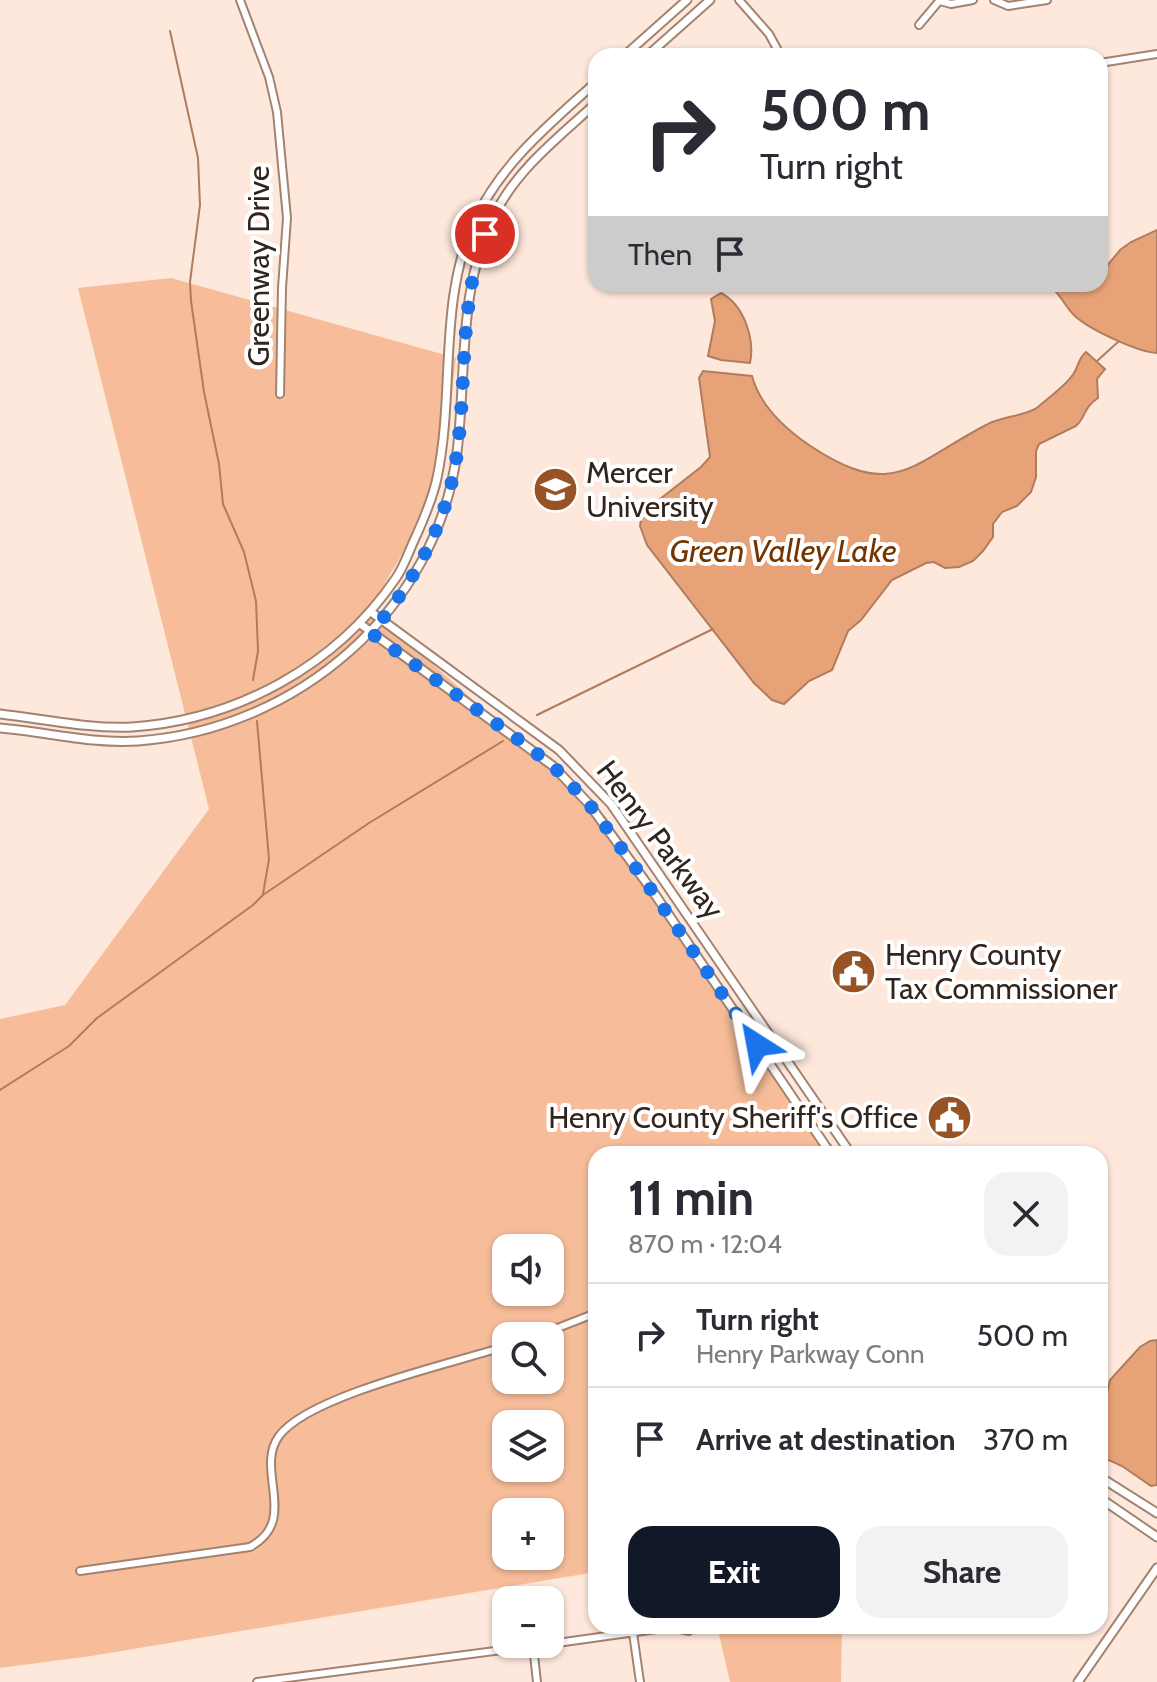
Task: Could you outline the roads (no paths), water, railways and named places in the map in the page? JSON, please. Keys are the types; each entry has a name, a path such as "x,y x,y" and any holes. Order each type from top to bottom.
{"street":[{"name":"Greenway Drive","path":"240,0 272,88 277,112 287,218 280,394"},
{"path":"633,48 687,0"},
{"path":"656,48 710,0"},
{"path":"739,0 769,34 777,48"},
{"path":"919,25 940,0 951,4 973,0"},
{"path":"994,0 1008,6 1047,0"},
{"path":"1108,62 1157,54"},
{"path":"0,714 78,725 130,727 208,714 261,694 294,676 326,653 371,612 398,575 427,511 437,479 445,419 455,281 475,220 512,161 588,90"},
{"path":"0,728 64,738 122,741 197,732 238,720 282,700 328,670 371,633 421,563 434,536 451,485 460,427 467,308 485,234 513,184 541,153 588,110"},
{"name":"Henry Parkway","path":"371,612 443,667 527,724 594,785 636,840 846,1146"},
{"name":"Henry Parkway","path":"359,623 553,766 589,804 656,896 826,1146"},
{"path":"564,1325 588,1316"},
{"path":"80,1571 250,1547 261,1541 272,1526 272,1448 287,1427 326,1404 370,1386 492,1350"},
{"path":"1108,1482 1157,1513"},
{"path":"1108,1503 1157,1537"},
{"path":"1078,1682 1157,1568"},
{"path":"564,1642 625,1634"},
{"path":"633,1634 640,1682"},
{"path":"257,1682 492,1651"},
{"path":"534,1658 537,1682"}],"water":[{"path":"1157,230 1157,353 1127,345 1091,328 1075,316 1055,292 1108,292 1108,265 1131,242"},
{"path":"721,293 742,314 751,344 750,363 708,356 715,321 711,299"},
{"name":"Green Valley Lake","path":"1086,352 1105,369 1097,379 1098,398 1076,426 1039,444 1036,477 1031,492 1017,506 1002,512 993,524 993,537 983,551 973,561 959,567 945,568 934,562 926,563 892,580 861,620 848,631 832,670 809,681 784,704 772,700 754,683 647,545 640,526 642,513 710,457 699,378 703,371 752,376 767,407 782,424 809,445 838,462 862,471 883,474 919,463 992,422 1033,410 1067,382"},
{"path":"1157,1340 1157,1485 1151,1486 1108,1460 1110,1380 1140,1347"}],"waterway":[{"path":"170,31 198,158 200,205 190,282 191,301 223,504 244,552 256,601 258,651 253,680"},
{"path":"1097,361 1118,342"},
{"path":"537,715 713,629"},
{"path":"257,721 269,859 263,894"},
{"path":"0,1090 69,1046 97,1018 263,895 369,823 503,741"}],"place":[{"name":"Mercer University","path":"555,490"},
{"name":"Henry County Tax Commissioner","path":"854,972"},
{"name":"Henry County Sheriff's Office","path":"949,1118"}]}
